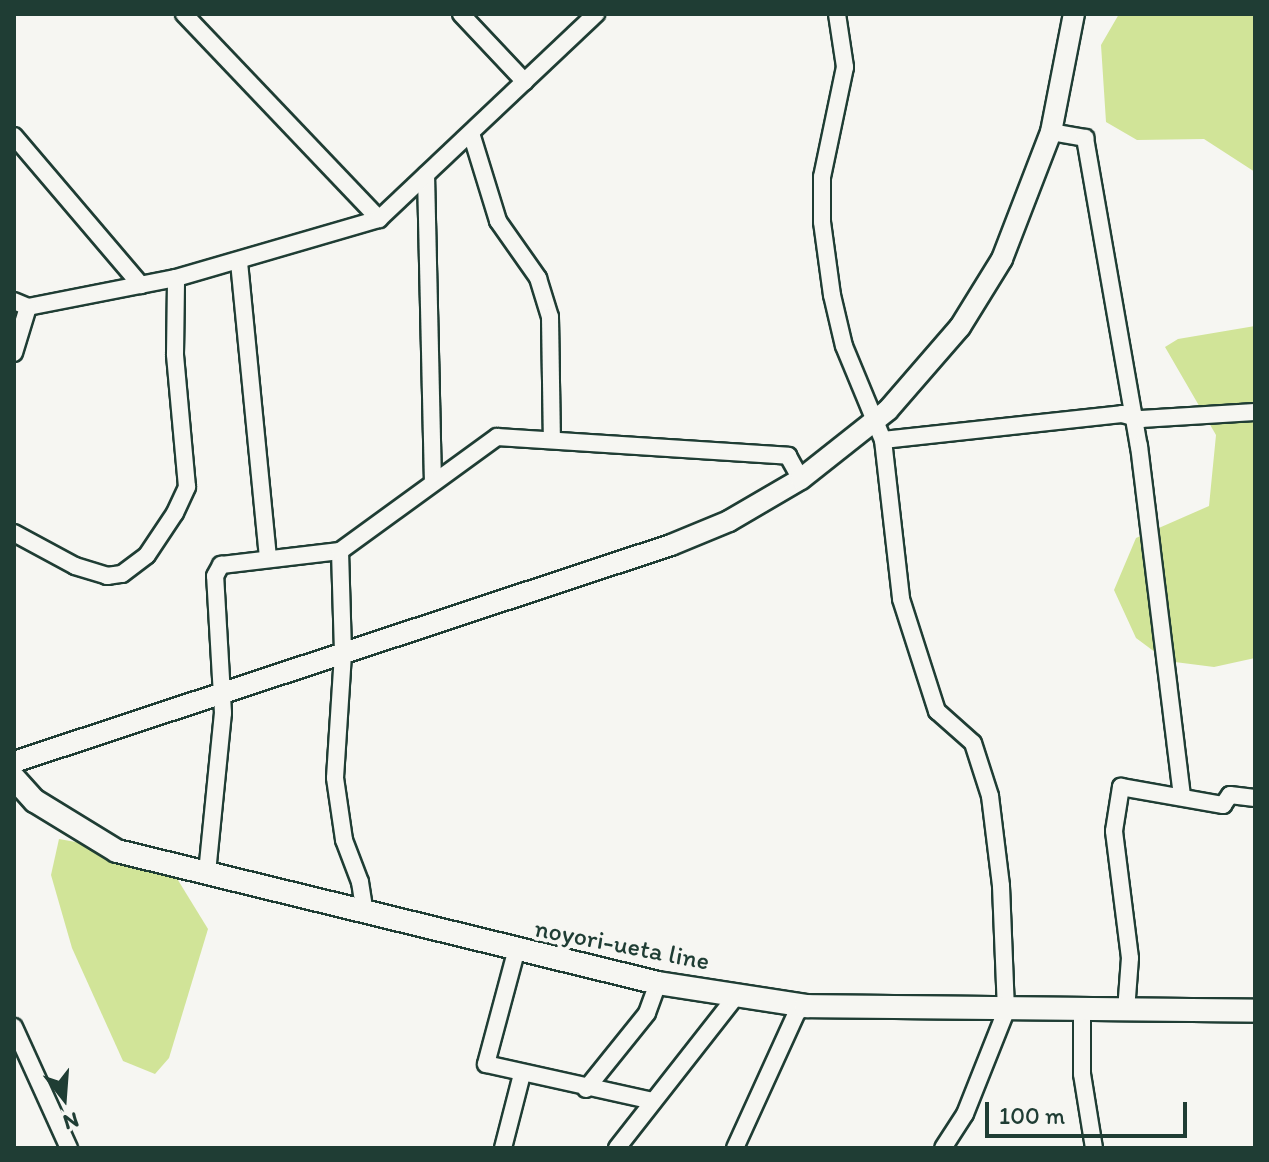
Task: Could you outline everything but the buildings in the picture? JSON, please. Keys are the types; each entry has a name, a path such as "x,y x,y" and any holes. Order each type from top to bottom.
{"main road":[{"name":"noyori-ueta line","path":"14,778 35,801 117,851 516,952 658,983 806,1006 1006,1011 1255,1011"}],"street":[{"path":"184,14 379,219"},
{"path":"461,14 525,82"},
{"path":"14,353 21,304 176,278 379,219 596,14"},
{"path":"837,14 845,67 826,148 822,222 844,346 880,431 901,599 937,711 973,743 990,796 1001,886 1006,1011 965,1114 943,1148"},
{"path":"14,762 671,545 729,521 880,431 989,281 1018,225 1051,132 1074,14"},
{"path":"1051,132 1085,138 1134,418 1182,795"},
{"path":"471,133 498,221 538,278 550,317 552,439"},
{"path":"14,136 141,285"},
{"path":"426,175 433,481"},
{"path":"207,873 223,694 216,570 264,562 268,556 239,262"},
{"path":"14,533 75,566 107,576 122,574 147,555 175,513 187,487 175,354 176,278"},
{"path":"880,431 1122,414 1134,418 1255,412"},
{"path":"268,556 340,551 497,437 788,456 801,479"},
{"path":"340,551 343,654 335,778 344,840 360,882 365,912"},
{"path":"1126,1011 1130,958 1114,831 1116,798 1129,785 1223,805 1230,795 1255,798"},
{"path":"516,952 486,1064 586,1089 653,1101"},
{"path":"586,1089 647,1013 658,983"},
{"path":"617,1148 736,996"},
{"path":"735,1148 797,1012 806,1006"},
{"path":"1082,1011 1083,1086 1094,1148"},
{"path":"14,1027 69,1148"},
{"path":"503,1148 522,1074"}],"green space":[{"path":"1119,14 1255,14 1255,172 1204,139 1137,140 1106,122 1101,45"},
{"path":"1255,326 1255,658 1214,667 1167,661 1136,638 1114,590 1136,538 1209,506 1216,435 1165,347 1178,339"},
{"path":"59,839 104,847 173,872 208,929 169,1058 155,1074 123,1061 72,948 51,875"}]}
